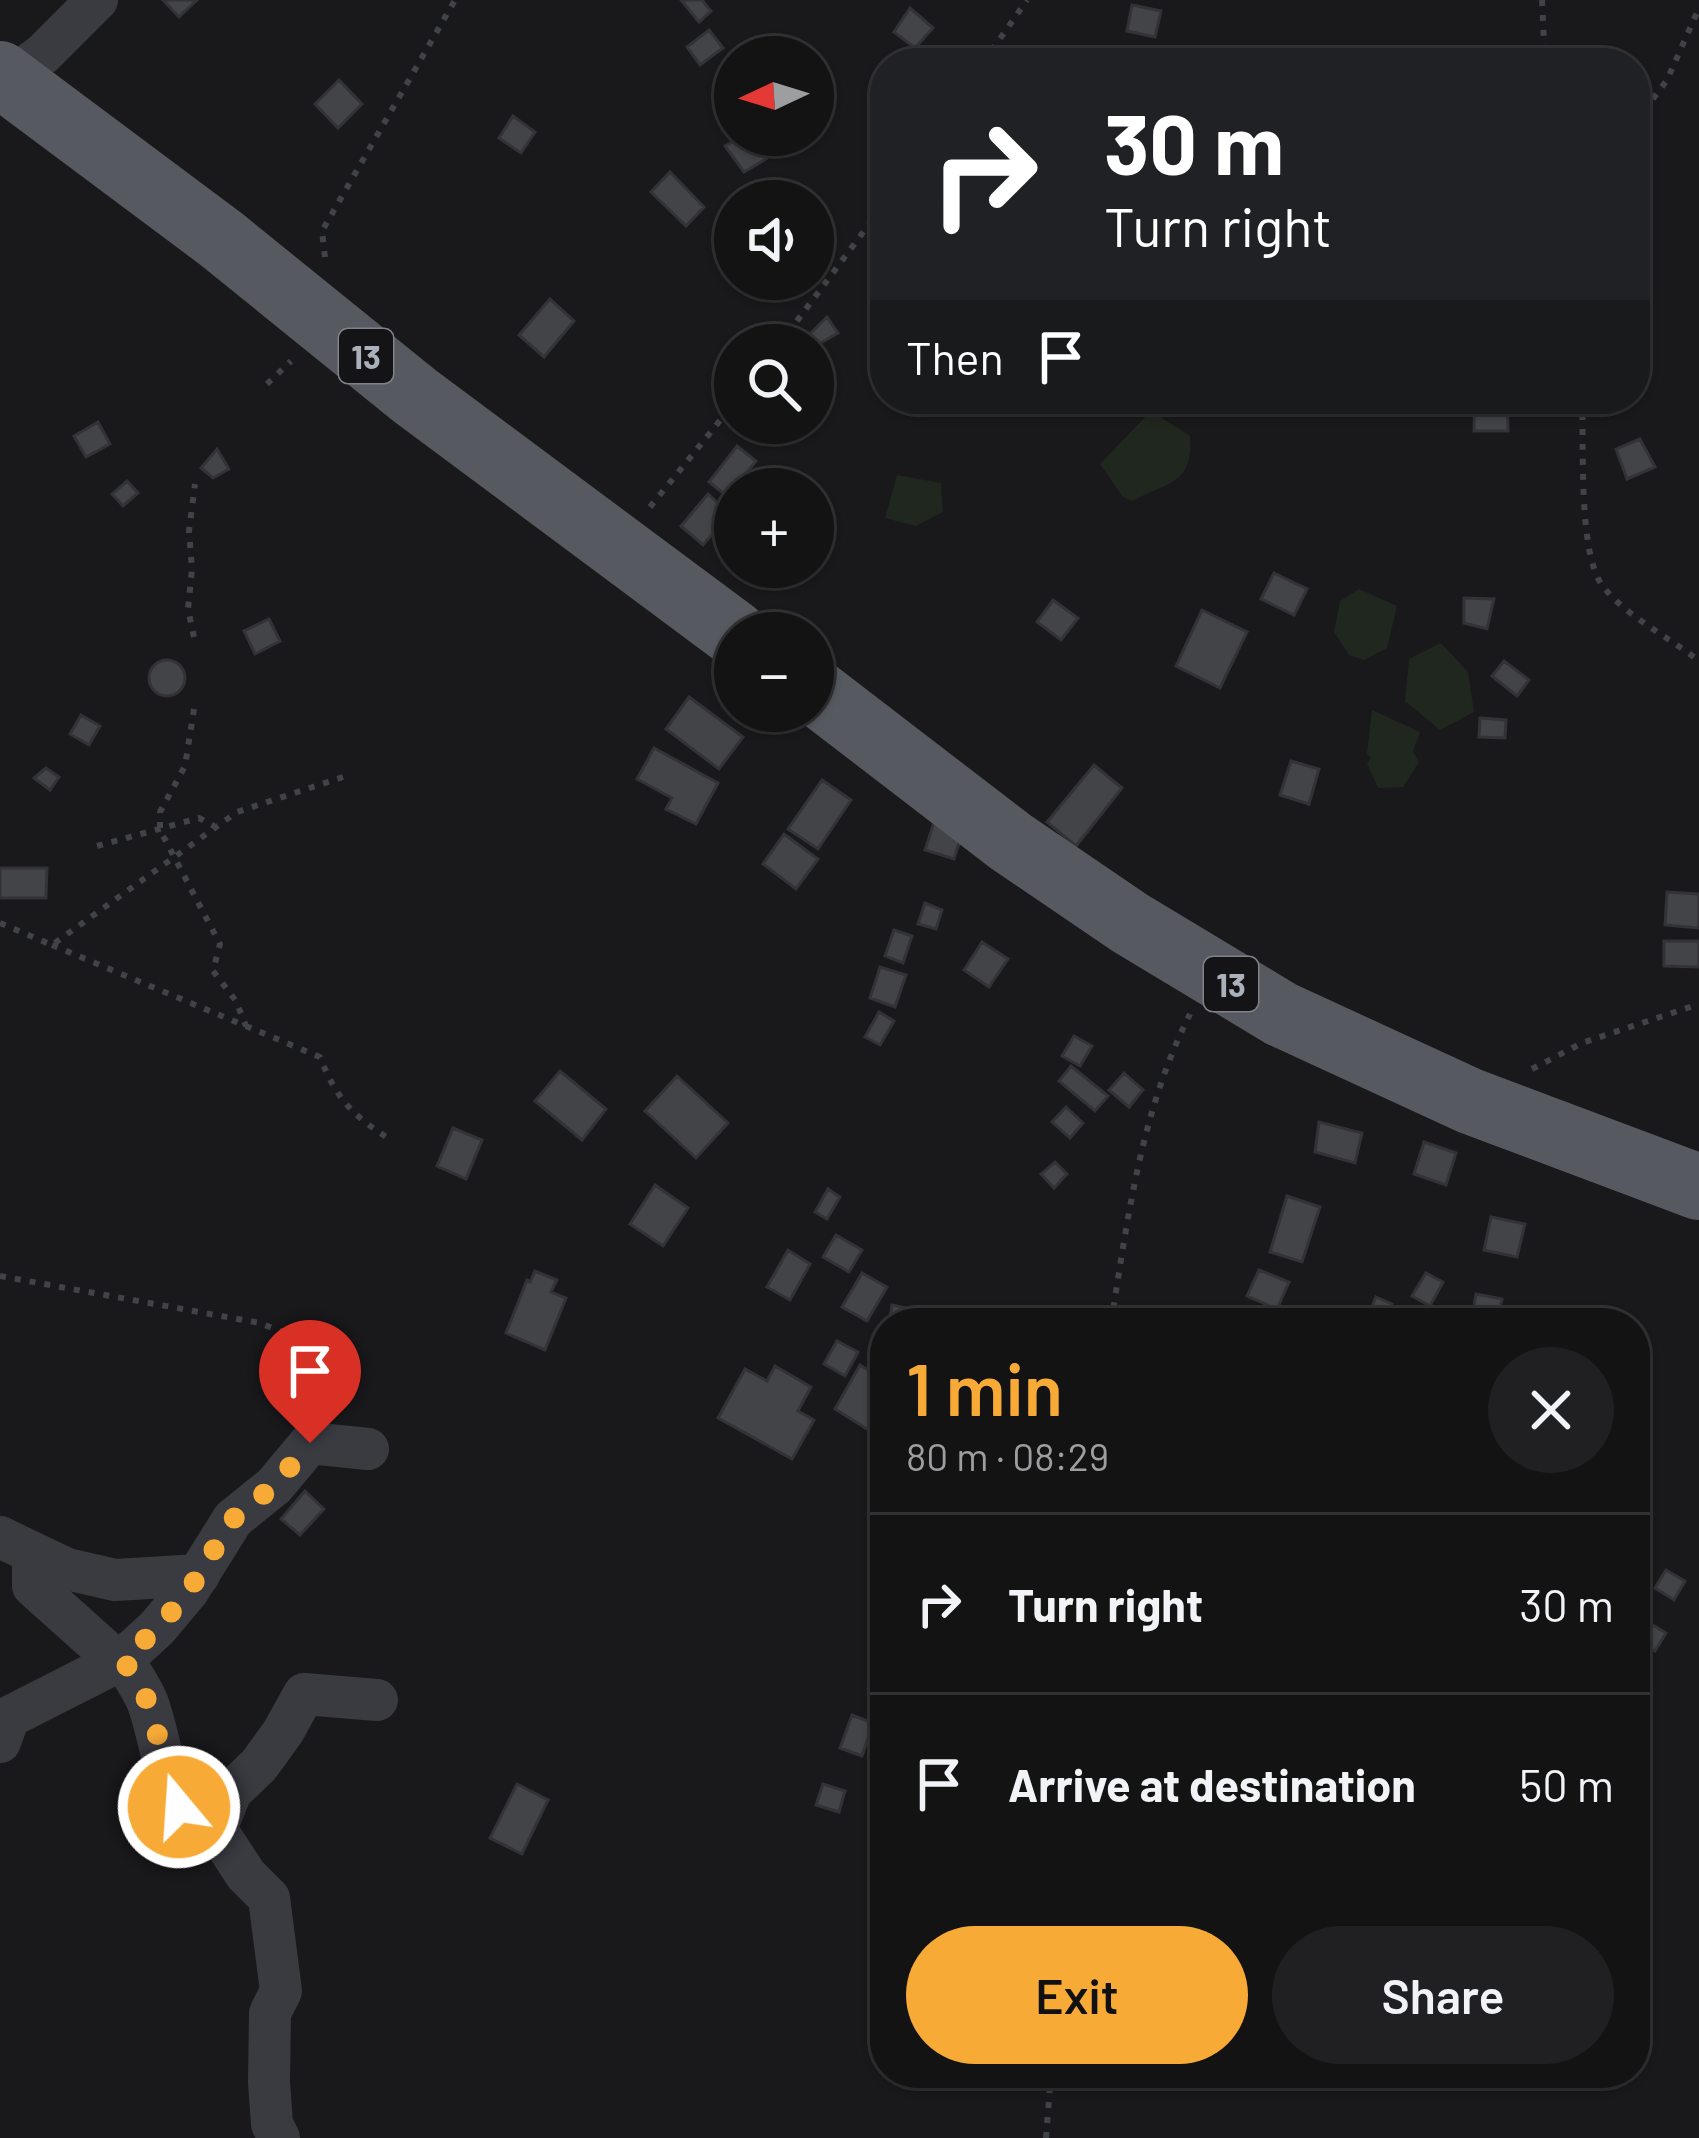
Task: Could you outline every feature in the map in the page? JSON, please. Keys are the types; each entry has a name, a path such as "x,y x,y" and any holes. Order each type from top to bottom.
{"main road":[{"name":"13","path":"4,77 221,239 415,396 714,619"},
{"name":"13","path":"834,706 1011,842 1281,1014 1470,1101 1699,1187"}],"street":[{"path":"4,77 43,54 97,0"},
{"path":"0,1742 8,1717 120,1661 158,1628 233,1519 274,1486 310,1443 368,1449"},
{"path":"16,1545 68,1569 115,1580 199,1574"},
{"path":"16,1545 33,1586 120,1661 147,1700 179,1807 190,1826 201,1832 216,1829"},
{"path":"216,1829 231,1792 271,1749 304,1694 377,1700"},
{"path":"216,1829 246,1875 269,1898 281,1991 270,2013 269,2082 272,2124 279,2138"}],"path":[{"path":"267,384 311,343 327,281 322,231 455,0"},
{"path":"993,48 1027,0"},
{"path":"1542,0 1544,48"},
{"path":"1650,102 1666,80 1699,8"},
{"path":"794,324 870,223"},
{"path":"1583,414 1587,542 1600,583 1699,661"},
{"path":"617,547 714,428"},
{"path":"194,637 188,609 195,484"},
{"path":"194,709 185,766 160,812 160,830 220,944 213,971 236,1001 246,1026"},
{"path":"52,945 237,812 343,777"},
{"path":"97,846 199,818 214,826"},
{"path":"0,923 320,1057 332,1086 354,1116 391,1141"},
{"path":"1114,1308 1136,1171 1168,1057 1211,972"},
{"path":"1470,1101 1582,1043 1699,1004"},
{"path":"0,1276 260,1323 327,1350"},
{"path":"1046,2138 1050,2088"}],"shaded area":[{"path":"1148,414 1190,436 1183,473 1132,501 1122,496 1100,464"},
{"path":"897,475 941,483 943,512 916,526 885,518"},
{"path":"1359,589 1397,606 1387,648 1364,660 1349,655 1334,632 1340,601"},
{"path":"1441,643 1468,672 1474,712 1440,730 1405,701 1409,659"},
{"path":"1372,710 1420,732 1413,752 1419,762 1403,787 1378,788 1367,763"}],"building":[{"path":"163,0 197,0 179,17"},
{"path":"681,0 702,0 711,11 699,22"},
{"path":"1132,5 1161,11 1155,37 1127,31"},
{"path":"910,8 933,28 915,48 894,32"},
{"path":"709,30 714,36 714,55 700,65 687,47"},
{"path":"339,80 362,104 338,128 315,104"},
{"path":"513,116 535,132 521,153 499,138"},
{"path":"732,156 764,156 766,159 744,172"},
{"path":"670,172 704,207 686,226 651,192"},
{"path":"550,299 574,321 544,357 519,335"},
{"path":"1475,414 1507,414 1508,431 1474,431"},
{"path":"98,422 110,444 86,457 74,436"},
{"path":"1640,439 1655,467 1627,479 1616,449"},
{"path":"737,446 756,461 751,468 720,468"},
{"path":"217,449 229,469 213,478 201,468"},
{"path":"127,481 138,493 123,506 112,494"},
{"path":"708,494 714,499 714,532 703,545 681,526"},
{"path":"1274,573 1307,589 1294,615 1261,599"},
{"path":"1464,598 1494,599 1487,629 1464,623"},
{"path":"1053,600 1078,618 1061,640 1037,622"},
{"path":"1202,610 1247,632 1220,688 1176,666"},
{"path":"269,619 280,641 255,654 244,631"},
{"path":"167,660 179,666 185,678 179,690 167,696 155,690 149,678 155,666"},
{"path":"1504,661 1529,680 1517,696 1492,676"},
{"path":"689,697 714,716 714,732 736,732 743,737 719,769 666,729"},
{"path":"81,715 100,726 89,745 70,734"},
{"path":"1480,718 1506,720 1505,738 1479,737"},
{"path":"654,748 718,783 696,824 666,809 672,798 637,779"},
{"path":"1291,761 1319,769 1309,804 1280,795"},
{"path":"1094,765 1122,788 1076,846 1047,822"},
{"path":"46,768 59,777 50,790 34,778"},
{"path":"822,780 851,800 818,849 788,829"},
{"path":"934,822 963,831 954,859 925,850"},
{"path":"784,834 818,859 796,889 763,864"},
{"path":"0,868 47,868 46,898 0,898"},
{"path":"1667,892 1699,894 1699,928 1665,925"},
{"path":"925,903 942,910 936,929 918,924"},
{"path":"894,930 912,936 903,963 885,956"},
{"path":"1664,941 1699,941 1699,967 1664,966"},
{"path":"982,942 1008,959 989,987 964,970"},
{"path":"880,967 906,975 895,1007 870,998"},
{"path":"879,1012 894,1021 880,1045 865,1037"},
{"path":"1074,1036 1092,1046 1080,1066 1062,1056"},
{"path":"1071,1066 1108,1096 1095,1111 1059,1081"},
{"path":"560,1071 606,1109 582,1140 535,1101"},
{"path":"1124,1073 1143,1090 1129,1107 1109,1090"},
{"path":"677,1076 728,1123 696,1158 645,1111"},
{"path":"1066,1107 1083,1123 1070,1138 1052,1122"},
{"path":"1319,1122 1362,1133 1355,1163 1315,1152"},
{"path":"453,1128 482,1140 466,1179 437,1166"},
{"path":"1424,1142 1456,1153 1446,1185 1414,1174"},
{"path":"1055,1162 1067,1174 1054,1188 1041,1174"},
{"path":"655,1185 688,1208 663,1246 630,1224"},
{"path":"828,1189 840,1197 827,1219 815,1212"},
{"path":"1287,1196 1320,1207 1302,1262 1270,1252"},
{"path":"1491,1217 1525,1224 1517,1257 1484,1250"},
{"path":"836,1235 862,1250 849,1272 823,1257"},
{"path":"788,1250 810,1264 790,1300 767,1287"},
{"path":"1259,1270 1289,1282 1277,1308 1247,1296"},
{"path":"535,1271 557,1280 551,1292 566,1298 545,1350 506,1333"},
{"path":"862,1273 887,1287 875,1308 870,1308 867,1321 842,1307"},
{"path":"1426,1273 1443,1282 1430,1306 1412,1296"},
{"path":"1476,1294 1502,1299 1500,1308 1474,1308"},
{"path":"1376,1297 1392,1304 1390,1308 1371,1308"},
{"path":"837,1341 858,1352 845,1376 824,1364"},
{"path":"860,1365 870,1371 867,1429 835,1409"},
{"path":"775,1366 811,1387 798,1411 814,1420 792,1459 718,1418 745,1369 767,1381"},
{"path":"305,1491 324,1509 300,1535 281,1519"},
{"path":"1666,1570 1685,1581 1674,1600 1655,1588"},
{"path":"1650,1623 1666,1633 1655,1651 1650,1648"},
{"path":"852,1715 870,1722 862,1756 840,1748"},
{"path":"517,1784 548,1800 522,1854 490,1838"},
{"path":"823,1784 845,1791 839,1812 816,1805"}],"route":[{"path":"179,1807 147,1700 123,1659 188,1592 233,1519 274,1486 310,1443"}]}
